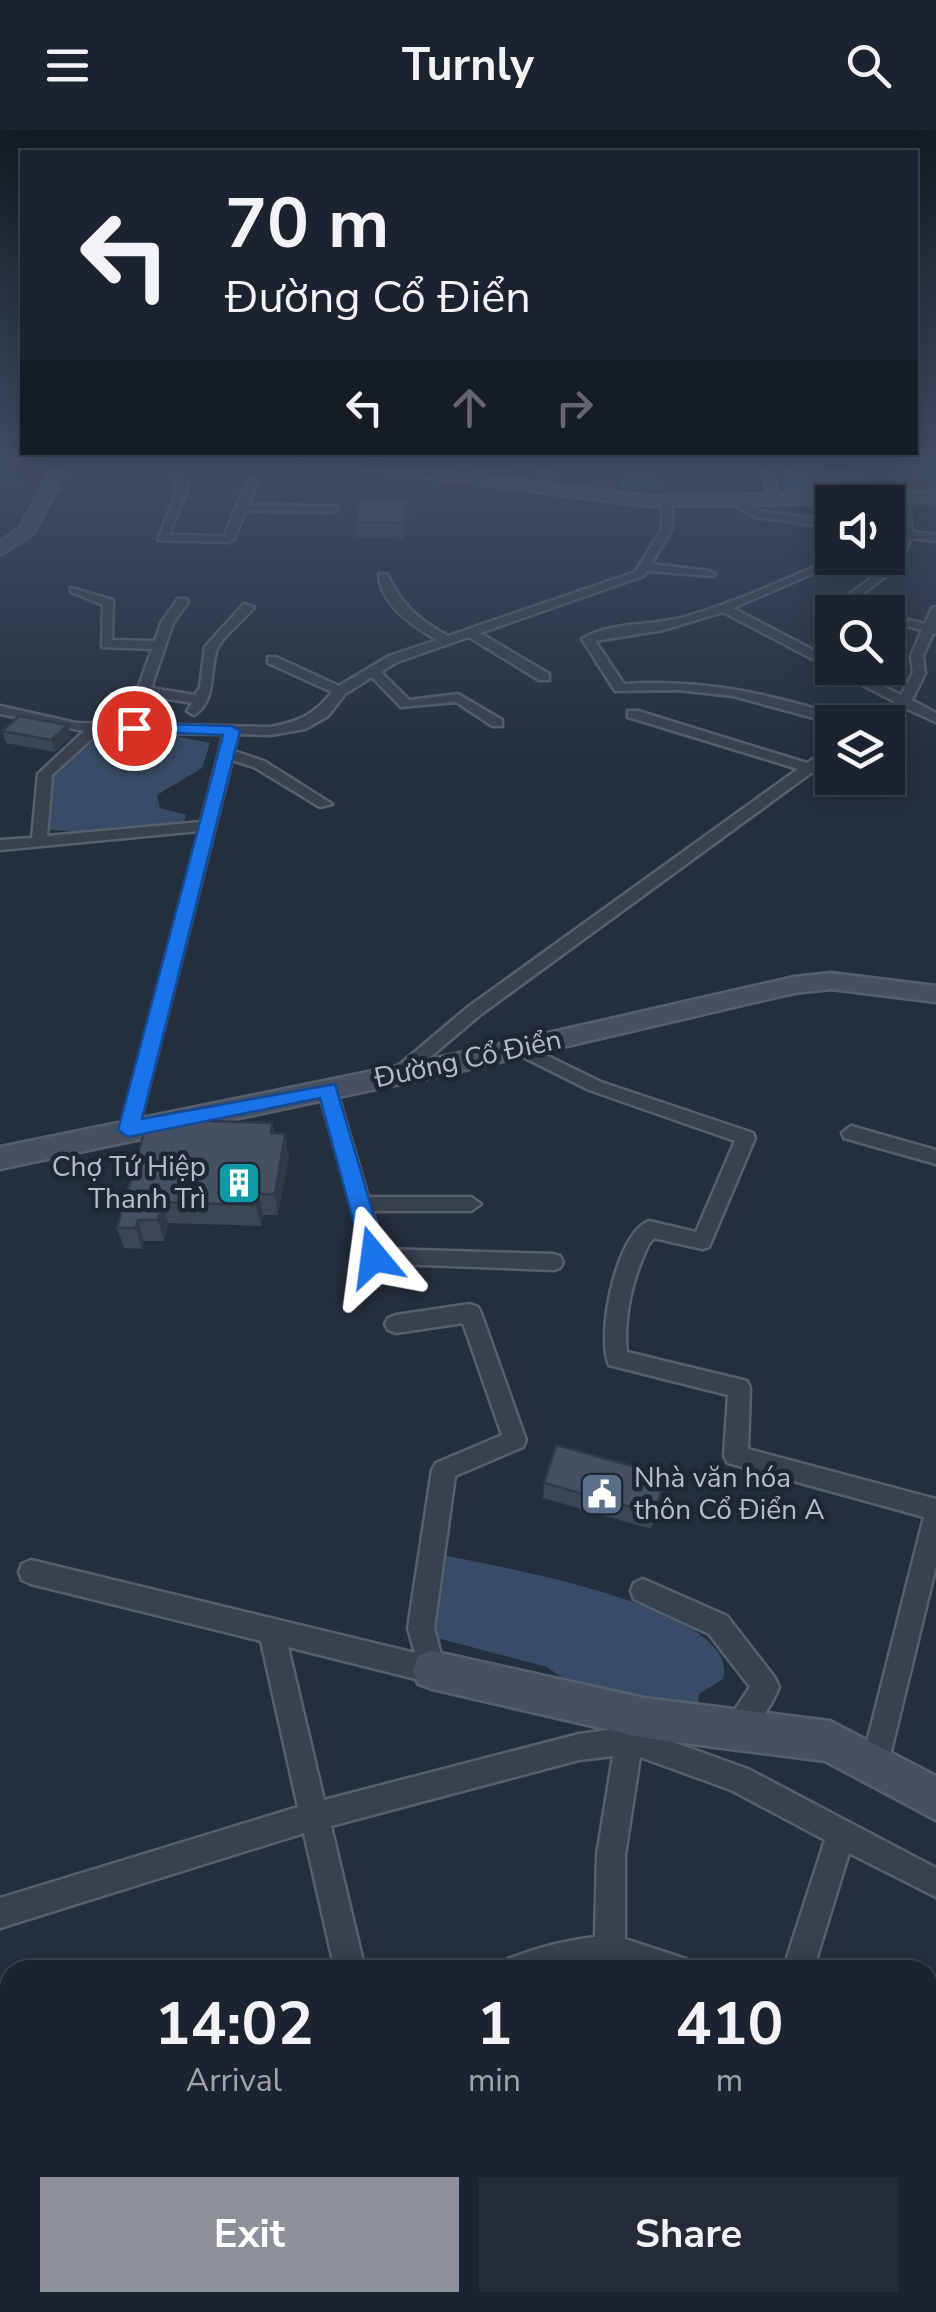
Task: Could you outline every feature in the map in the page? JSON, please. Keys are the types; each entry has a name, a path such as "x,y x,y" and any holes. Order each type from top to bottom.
{"street":[{"path":"0,710 96,727 232,731 300,726 323,713 340,690 373,671 447,640 638,574 649,557"},
{"path":"643,566 710,574"},
{"path":"815,569 722,607 659,627 616,628 588,639 620,688 677,683 732,691 815,712"},
{"path":"855,595 880,575"},
{"path":"383,576 390,599 420,626 447,640"},
{"path":"75,590 109,602 106,644 158,645"},
{"path":"182,602 158,645 144,692 199,700"},
{"path":"184,730 209,672 211,648 248,607"},
{"path":"722,607 815,656"},
{"path":"899,705 919,673 916,656 932,630 936,610"},
{"path":"905,623 932,630"},
{"path":"470,632 544,677"},
{"path":"272,660 340,690"},
{"path":"373,671 406,704 458,698 497,724"},
{"path":"919,673 936,674"},
{"path":"871,685 936,718"},
{"path":"633,714 812,769"},
{"path":"40,839 45,774 96,727"},
{"path":"128,1130 232,731"},
{"path":"225,753 259,764 325,804"},
{"path":"403,1071 474,1011 815,766"},
{"path":"0,844 205,826"},
{"name":"Đường Cổ Điển","path":"0,1158 521,1049 794,985 832,981 936,994"},
{"path":"521,1049 595,1086 746,1138 702,1241 649,1229 636,1241 612,1340 617,1359 739,1388 736,1456 936,1513 875,1766"},
{"path":"328,1090 374,1257 554,1262"},
{"path":"852,1133 936,1158"},
{"path":"360,1204 470,1204"},
{"path":"396,1324 470,1313 515,1440 444,1470 421,1628 432,1670"},
{"path":"31,1572 432,1670 637,1729 936,1883"},
{"path":"643,1592 718,1625 766,1687 735,1729"},
{"path":"272,1633 348,1960"},
{"path":"599,1957 611,1855 637,1729"},
{"path":"0,1913 315,1816 637,1729 735,1729 830,1741 936,1799"},
{"path":"801,1960 842,1834"},
{"path":"548,1960 571,1952 599,1957 621,1950 648,1960"}],"water":[{"path":"100,732 155,732 210,743 202,768 157,795 160,808 186,815 184,822 89,832 50,830 53,769"},
{"path":"438,1554 556,1579 655,1611 694,1631 719,1653 723,1679 699,1694 698,1706 571,1684 547,1667 437,1638 428,1626"}],"building":[{"path":"19,716 68,725 51,740 2,731"},
{"path":"183,1111 181,1120 272,1123 271,1133 285,1134 275,1194 259,1194 256,1205 162,1202 158,1220 138,1220 136,1228 117,1228 148,1119"},
{"path":"556,1445 665,1475 655,1514 544,1483"}],"place":[{"name":"Chợ Tứ Hiệp Thanh Trì","path":"239,1183"},
{"name":"Nhà văn hóa thôn Cổ Điển A","path":"602,1494"}],"route":[{"path":"134,728 232,731 218,772 128,1130 328,1090 374,1257"}]}
